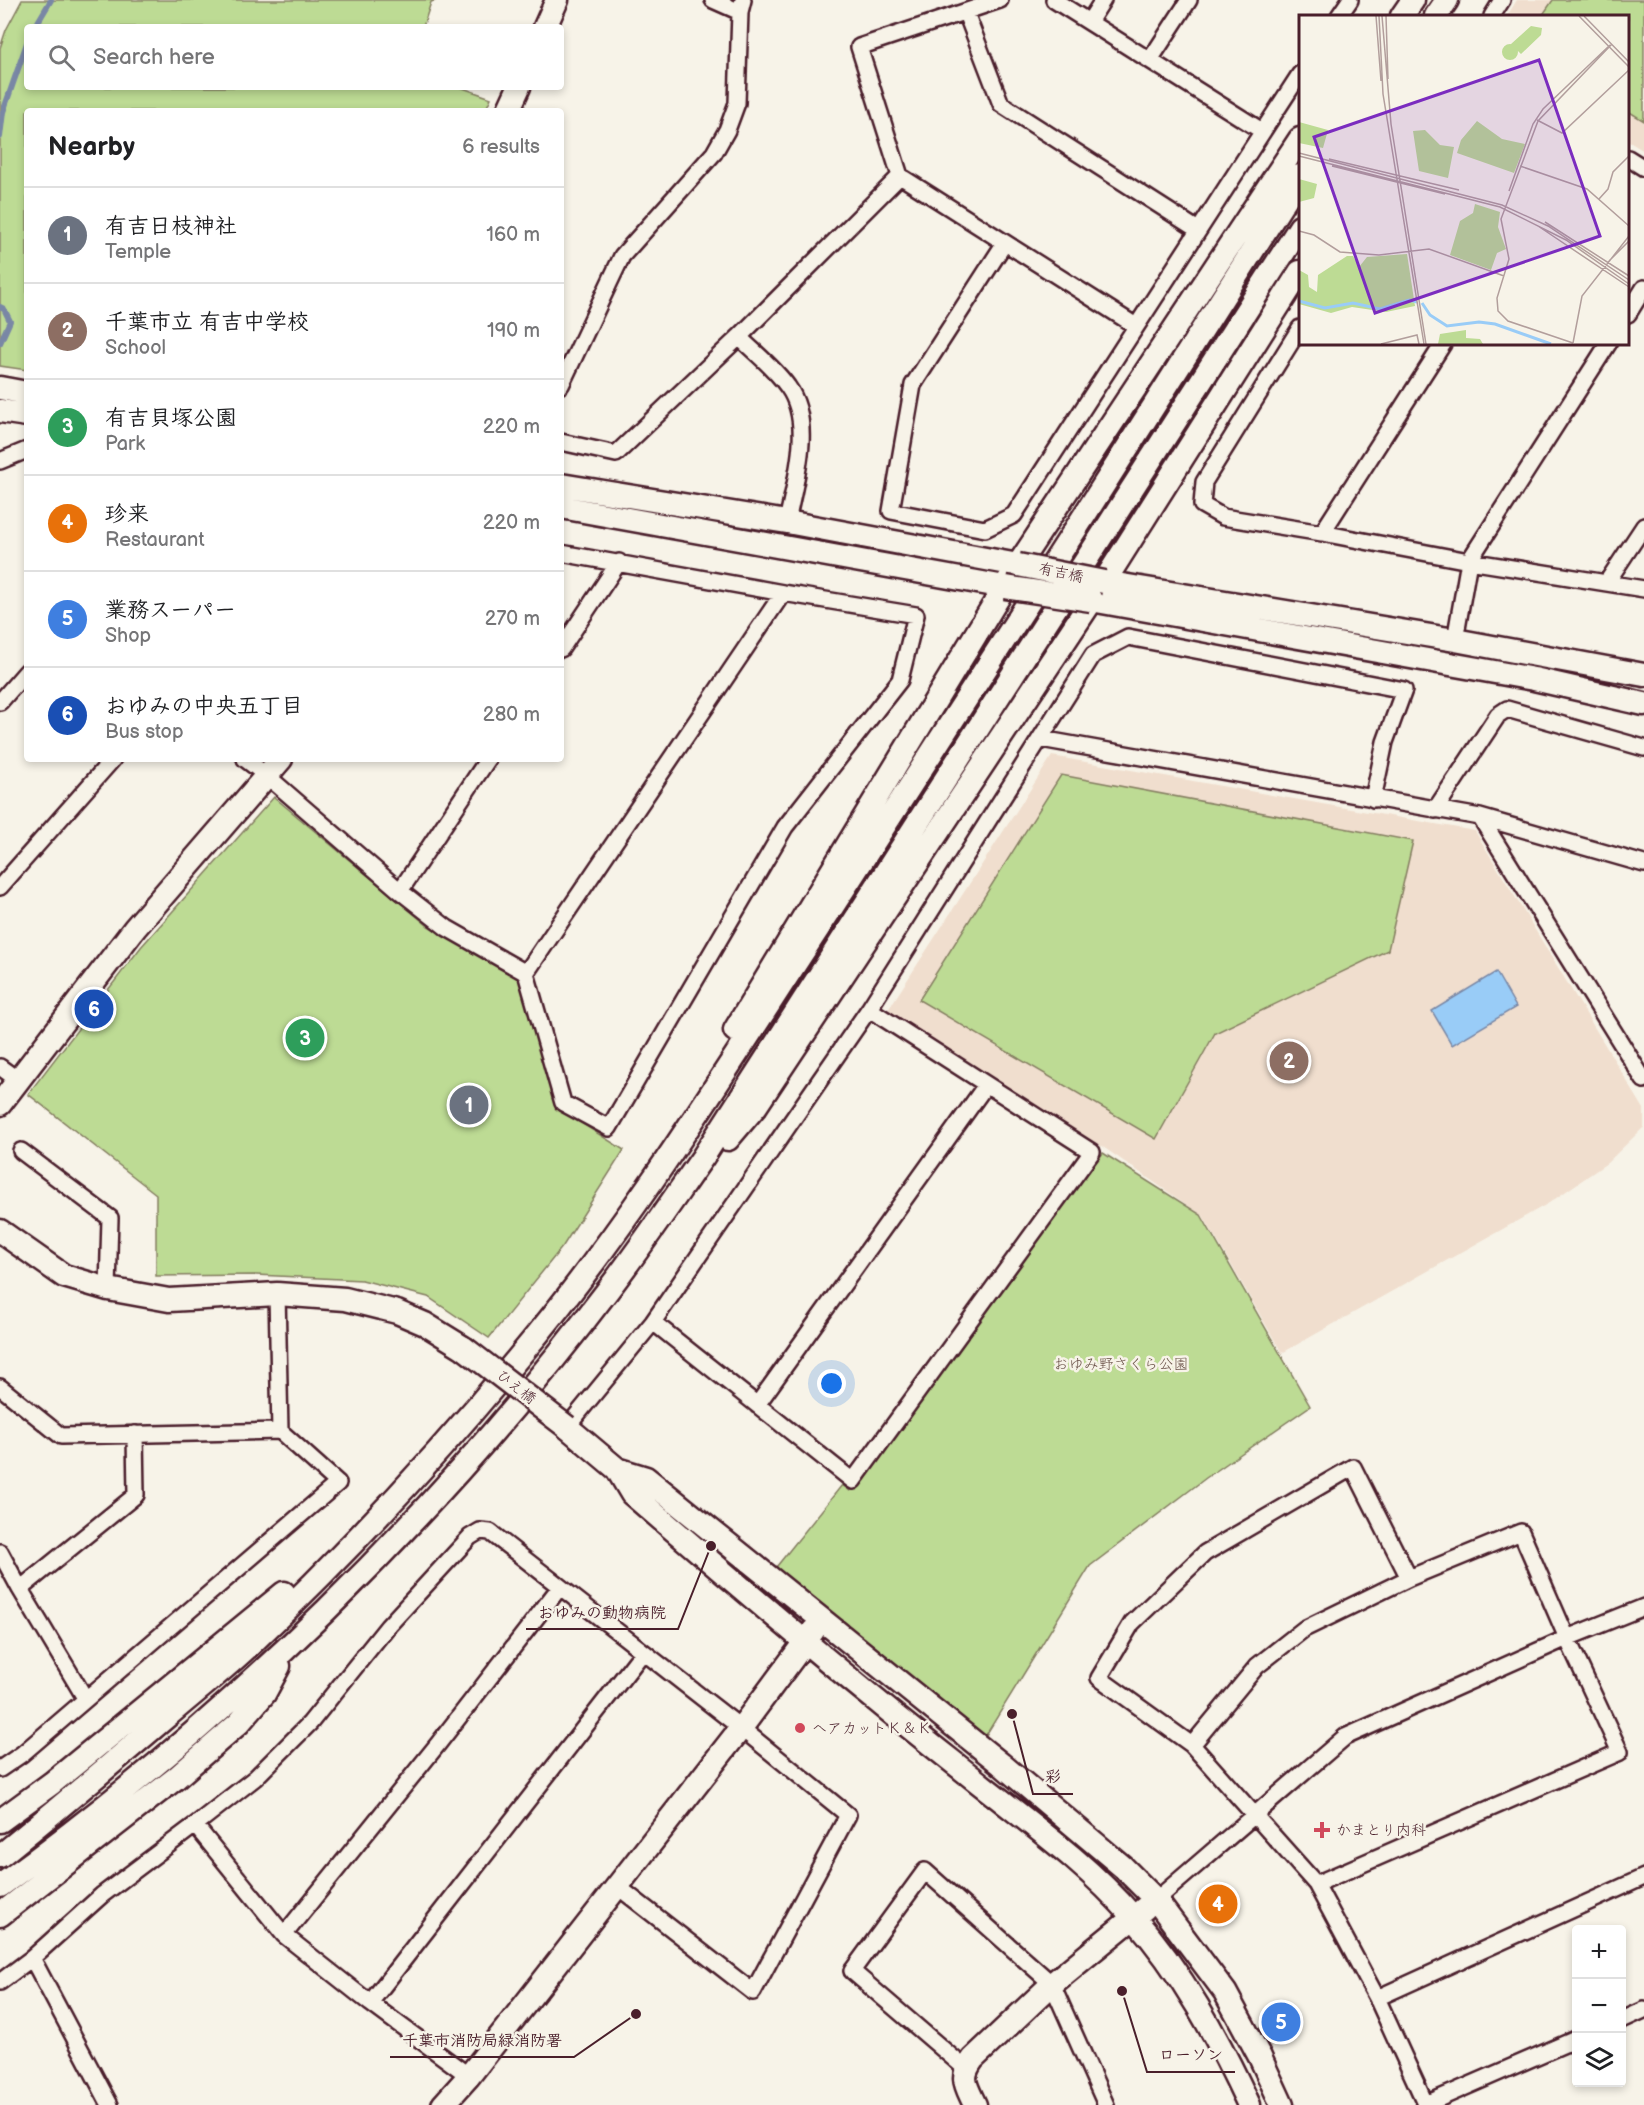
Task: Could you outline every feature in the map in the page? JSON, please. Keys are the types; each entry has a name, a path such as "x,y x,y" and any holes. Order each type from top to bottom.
{"street":[{"path":"546,24 557,0"},
{"path":"564,379 622,256 714,153 727,130 737,103 742,6 712,0"},
{"path":"1000,0 859,47 900,176 1136,326"},
{"path":"1054,0 1262,131"},
{"path":"1089,22 1103,0"},
{"path":"1150,60 1189,0"},
{"path":"1340,15 1350,0"},
{"path":"1403,15 1413,0"},
{"path":"1437,15 1447,0"},
{"path":"1493,15 1502,0"},
{"path":"966,13 1001,104 1198,230"},
{"path":"1004,244 913,385 891,511 985,529 1014,515 1299,76"},
{"path":"509,108 518,90"},
{"path":"699,1111 724,1051 743,1015 1018,564 1299,141"},
{"path":"1629,159 1644,168"},
{"path":"564,443 616,454 739,337 900,176"},
{"path":"0,1856 251,1644 420,1472 592,1268 699,1111 1022,615 1299,178"},
{"path":"0,1886 81,1826 232,1700 288,1649 449,1482 609,1290 703,1157 1299,229"},
{"path":"703,1157 730,1137 756,1106 1097,591 1299,274"},
{"path":"1629,312 1644,288"},
{"path":"1299,329 1204,482 1202,505 1223,517 1469,561 1644,589"},
{"path":"739,337 787,386 796,400 802,437 787,522"},
{"path":"1322,533 1442,345"},
{"path":"1455,640 1469,561 1607,345"},
{"path":"0,388 24,392"},
{"path":"0,411 24,415"},
{"path":"0,461 24,451"},
{"name":"有吉橋","path":"564,485 787,522 1018,564 1097,591"},
{"name":"有吉橋","path":"564,508 1005,587 1097,591"},
{"path":"1607,582 1644,526"},
{"path":"256,762 273,767 400,891 447,928 526,973 563,1103 609,1128 786,827 900,680 916,615 564,553"},
{"path":"564,644 619,562"},
{"path":"1097,591 1455,640 1644,675"},
{"path":"1097,591 1534,679 1644,704"},
{"path":"526,973 783,593"},
{"path":"567,1427 653,1322 869,1009 1093,655 1128,637 1404,690 1384,742 1373,799"},
{"path":"0,702 24,674"},
{"path":"1435,810 1498,715 1507,709 1644,748"},
{"path":"1041,739 1480,817 1644,864"},
{"path":"0,887 110,762"},
{"path":"400,891 486,762"},
{"path":"0,1104 100,971 273,767"},
{"path":"1480,817 1644,1080"},
{"path":"653,1322 853,1481 1092,1152 869,1009"},
{"path":"0,1067 18,1080"},
{"path":"757,1405 986,1085"},
{"path":"21,1151 110,1218 108,1289"},
{"name":"ひえ橋","path":"0,1231 64,1276 108,1289 169,1300 277,1294 345,1299 397,1312 425,1324 464,1348 567,1427 617,1469"},
{"path":"277,1294 280,1431"},
{"path":"0,1387 61,1436 280,1431 338,1483 22,1754 0,1769"},
{"path":"20,1589 136,1496 135,1434"},
{"path":"1409,1578 1353,1467 1205,1553 1132,1623 1099,1678 1192,1745 1316,1884 1377,1998 1426,2105 1572,2041"},
{"path":"617,1469 646,1478 913,1693 1123,1867 1156,1900 1225,1992 1282,2105"},
{"path":"617,1469 632,1494 804,1642 1041,1830 1134,1917 1205,2016 1249,2105"},
{"path":"0,1982 32,1958 102,1895 255,1778 310,1723 388,1626 470,1537 480,1531 490,1532 741,1728 848,1815 753,1992 617,1886"},
{"path":"1192,1745 1257,1666 1304,1629 1409,1578 1521,1532 1620,1752 1316,1884"},
{"path":"0,1552 85,1698"},
{"path":"0,1821 52,1783 296,1584 332,1563"},
{"path":"285,1935 560,1587"},
{"path":"975,2105 964,2078 966,2068 973,2059 1052,1984 1156,1900 1345,1737 1567,1638 1644,1607"},
{"path":"443,2105 469,2076 741,1728 821,1620"},
{"path":"0,1915 176,1778 239,1724 264,1694 288,1649"},
{"path":"370,2003 643,1652"},
{"path":"195,1825 285,1935 370,2003 469,2076"},
{"path":"966,2068 852,1971 925,1871 1052,1984 1106,2105"},
{"path":"1377,1998 1644,1877"},
{"path":"32,1958 110,2105"},
{"path":"1626,2018 1644,2010"}],"shaded area":[{"path":"1517,0 1644,0 1644,151 1629,142 1629,15 1508,15"},
{"path":"1052,756 1475,831 1644,1109 1644,1127 1607,1163 1549,1203 1282,1353 1203,1216 1106,1149 886,1013"}],"green space":[{"path":"22,0 437,0 431,2 424,24 24,24 24,90 468,90 491,98 486,108 24,108 24,370 0,366 0,48 6,30"},
{"path":"1553,0 1644,0 1644,121 1629,112 1629,15 1543,15"},
{"path":"1061,775 1413,841 1388,950 1215,1033 1156,1139 919,1000"},
{"path":"274,797 428,926 524,981 556,1107 624,1150 563,1246 489,1338 428,1297 362,1280 256,1275 156,1276 156,1194 28,1094 141,947"},
{"name":"おゆみ野さくら公園","path":"1103,1153 1201,1215 1310,1406 1206,1478 1090,1566 983,1740 773,1571 842,1485 850,1491"}],"water":[{"path":"1496,972 1516,1007 1452,1045 1432,1011"}],"waterway":[{"path":"37,24 51,0"},
{"path":"0,137 3,112 24,52"},
{"path":"0,307 4,309 10,321 0,343"}],"place":[{"name":"おゆみの中央五丁目","path":"94,1009"},
{"name":"有吉貝塚公園","path":"305,1038"},
{"name":"千葉市立 有吉中学校","path":"1289,1061"},
{"name":"有吉日枝神社","path":"469,1105"},
{"name":"おゆみの動物病院","path":"711,1546"},
{"name":"彩","path":"1012,1714"},
{"name":"ヘアカットＫ＆Ｋ","path":"800,1728"},
{"name":"かまとり内科","path":"1322,1830"},
{"name":"珍来","path":"1218,1904"},
{"name":"ローソン","path":"1122,1991"},
{"name":"千葉市消防局緑消防署","path":"636,2014"},
{"name":"業務スーパー","path":"1281,2022"}]}
